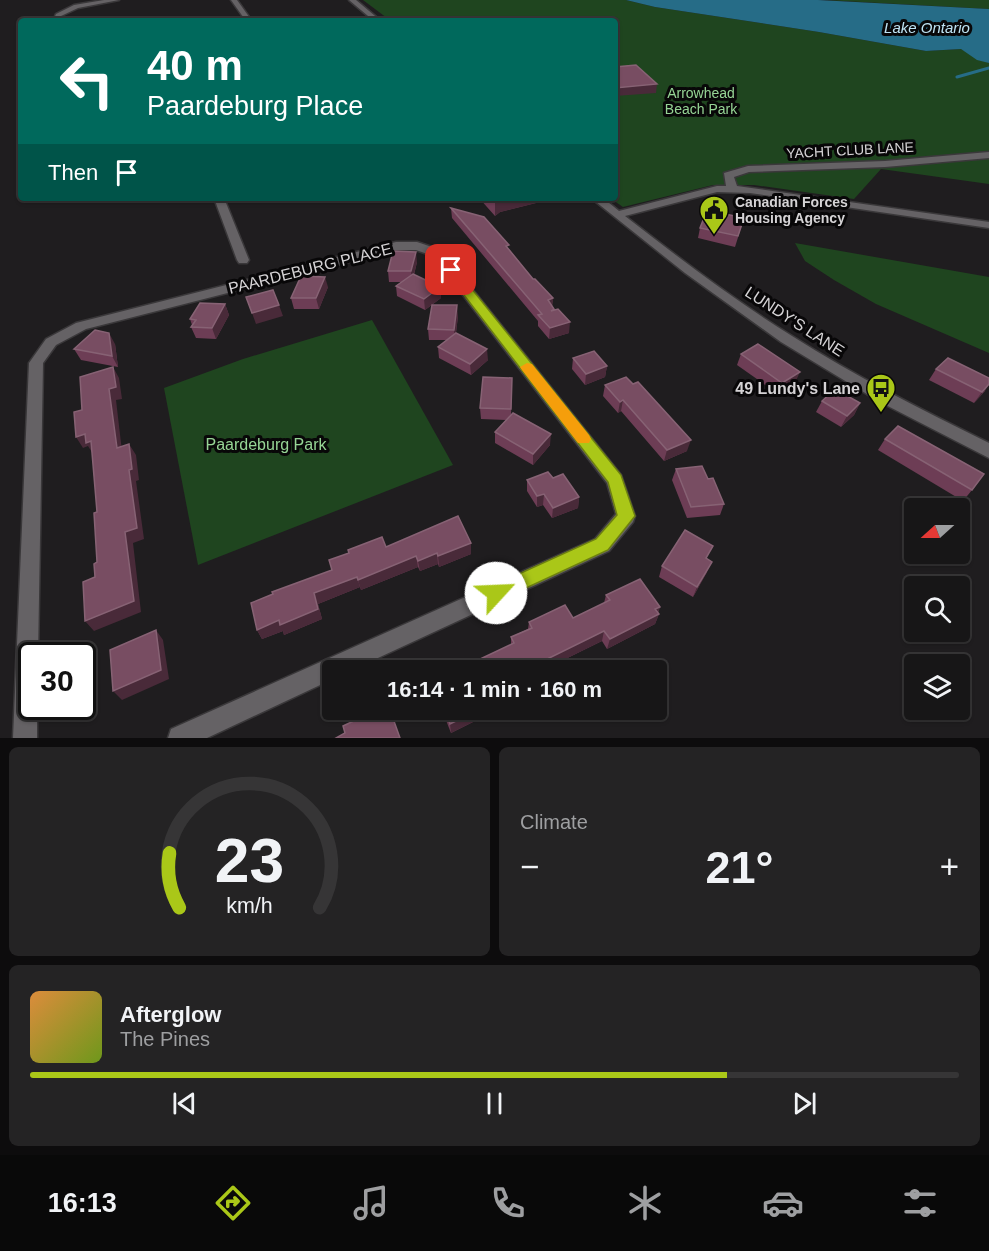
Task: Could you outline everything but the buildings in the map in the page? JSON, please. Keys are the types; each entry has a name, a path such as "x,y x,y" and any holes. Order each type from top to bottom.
{"street":[{"path":"57,18 58,15 76,6 116,0"},
{"path":"234,0 247,18"},
{"path":"352,0 374,18"},
{"name":"YACHT CLUB LANE","path":"732,189 728,175 748,169 885,164 989,154"},
{"path":"617,215 717,189 732,189 989,225"},
{"path":"220,201 243,260"},
{"name":"LUNDY'S LANE","path":"600,201 694,275 788,340 884,397 989,451"},
{"name":"PAARDEBURG PLACE","path":"26,738 24,735 36,363 51,342 81,326 396,246 417,246 437,253 615,480 626,516 602,544 180,738"}],"green space":[{"name":"Arrowhead Beach Park","path":"363,0 626,0 655,7 926,51 961,49 989,63 989,184 881,169 854,199 754,185 713,185 623,207 614,201 618,201 618,18 387,18"},
{"path":"825,0 989,0 989,9"},
{"path":"795,243 989,277 989,353 876,304 805,261"},
{"name":"Paardeburg Park","path":"372,320 453,465 198,565 164,388 243,359"}],"water":[{"name":"Lake Ontario","path":"626,0 818,0 989,9 989,63 977,60 961,49 926,51 655,7"}],"waterway":[{"path":"957,77 989,68"}],"slow traffic":[{"path":"527,367 583,439"}],"place":[{"name":"Canadian Forces Housing Agency","path":"714,236"},
{"name":"49 Lundy's Lane","path":"881,414"}],"route":[{"path":"451,270 615,480 626,516 602,544 496,593"}]}
